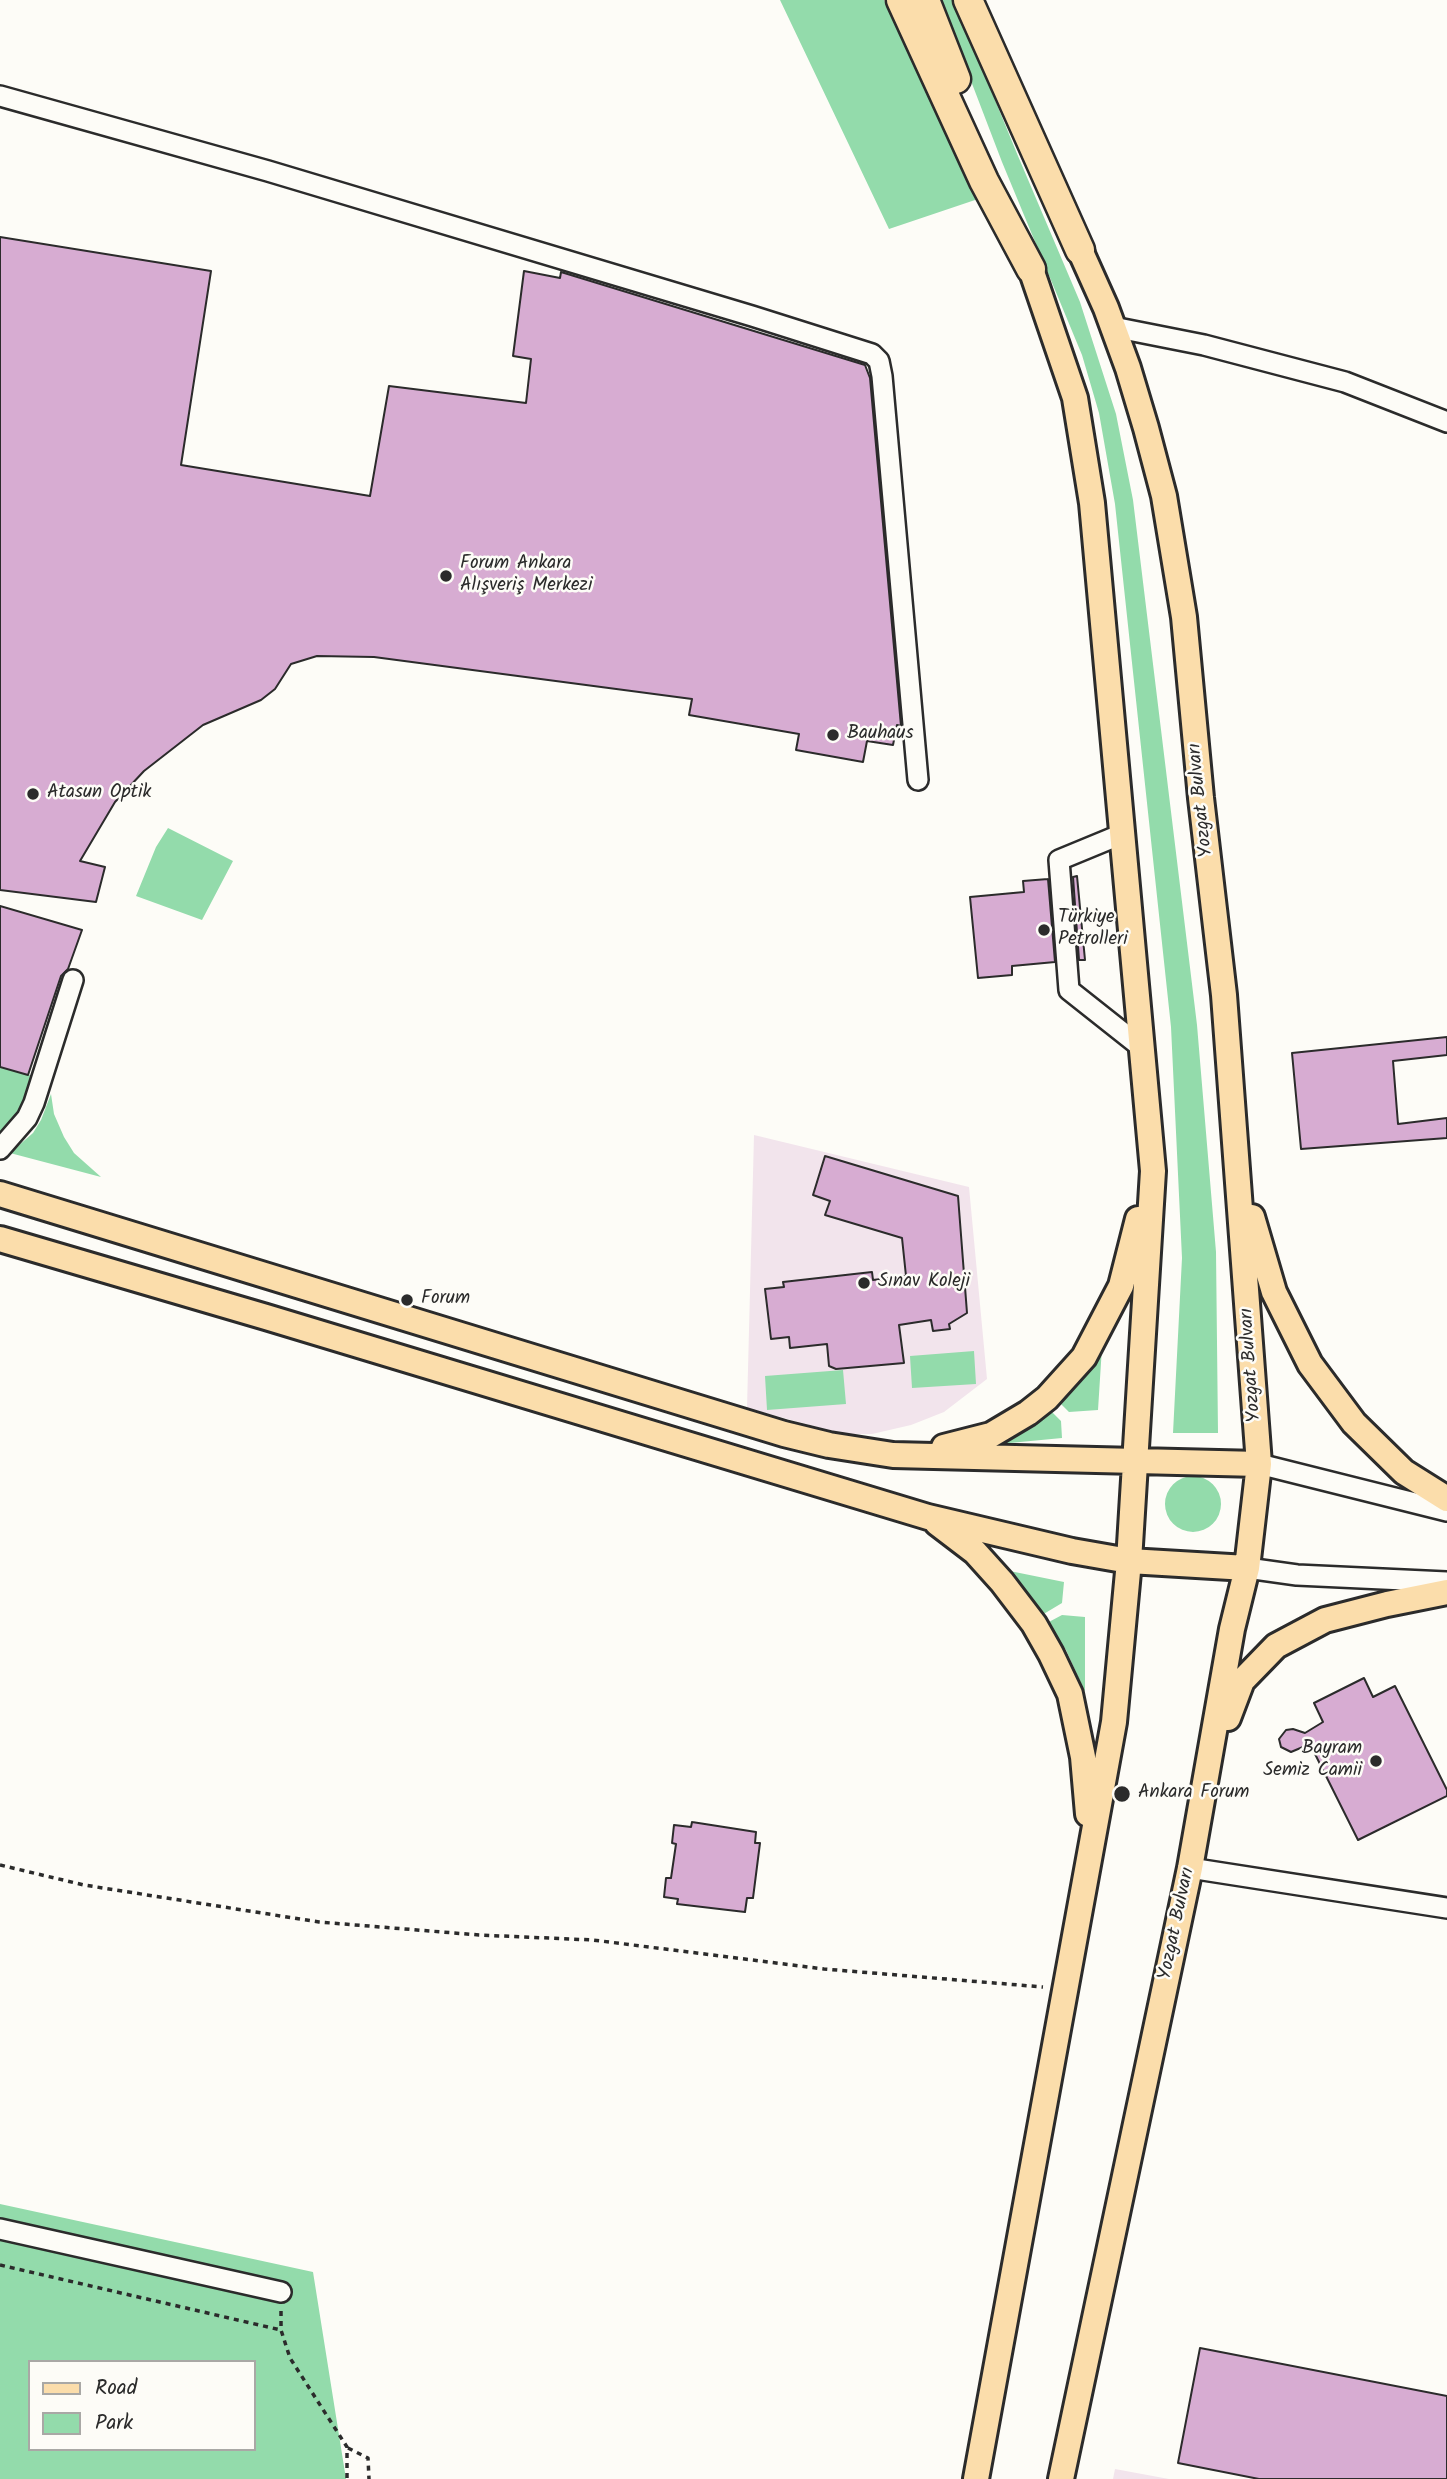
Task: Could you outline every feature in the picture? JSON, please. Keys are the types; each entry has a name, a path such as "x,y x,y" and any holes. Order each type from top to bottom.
{"highway":[{"path":"901,0 984,181 1031,269"},
{"path":"925,0 1031,269"},
{"path":"968,0 1080,250"},
{"path":"986,0 1066,205 1080,250"}],"main road":[{"name":"Yozgat Bulvarı","path":"1061,2479 1190,1868 1232,1629 1247,1568 1259,1464 1224,995 1180,592 1164,496 1146,428 1112,327 1080,250"},
{"path":"976,2479 1114,1722 1129,1561 1153,1171 1092,503 1075,398 1031,269"},
{"path":"1238,1169 1273,1292 1310,1364 1354,1423 1404,1472 1447,1499"},
{"path":"893,1455 953,1446 991,1435 1028,1413 1062,1383 1084,1357 1121,1286 1153,1171"},
{"path":"0,1195 829,1446 893,1455 1259,1464"},
{"path":"0,1239 928,1517 1072,1551 1129,1561 1247,1568"},
{"path":"928,1517 975,1552 1034,1624 1051,1654 1070,1694 1083,1757 1091,1850"},
{"path":"1207,1771 1242,1681 1276,1646 1325,1620 1447,1592"}],"street":[{"path":"0,96 282,175 872,354 879,360 882,376 918,780"},
{"path":"1112,327 1204,345 1345,383 1447,422"},
{"path":"1122,834 1059,860 1069,990 1141,1047"},
{"path":"0,1149 27,1118 40,1088 73,980"},
{"path":"1259,1464 1447,1511"},
{"path":"1247,1568 1297,1575 1447,1582"},
{"path":"1190,1868 1447,1908"},
{"path":"0,2229 281,2292"}],"path":[{"path":"0,1865 84,1885 318,1922 479,1935 593,1940 824,1969 1065,1988"},
{"path":"0,2265 281,2330"},
{"path":"281,2292 281,2330 290,2358 348,2447 368,2458 369,2479"},
{"path":"348,2447 348,2479"}],"shaded area":[{"name":"Sınav Koleji","path":"754,1135 969,1187 987,1379 944,1412 911,1425 872,1434 843,1434 747,1408"},
{"path":"1115,2469 1169,2479 1113,2479"}],"green space":[{"path":"780,0 884,0 978,199 889,229"},
{"path":"940,0 954,0 1080,302 1116,414 1133,500 1197,1025 1216,1252 1218,1433 1173,1433 1182,1258 1171,1027 1115,504 1099,413 1082,355 1002,162"},
{"path":"168,828 233,861 202,920 136,896 156,847"},
{"path":"0,1067 37,1077 31,1098 0,1136"},
{"path":"51,1094 54,1114 64,1137 74,1153 101,1177 10,1153 33,1133"},
{"path":"1102,1347 1098,1410 1069,1412 1058,1401 1084,1375"},
{"path":"974,1351 976,1384 912,1388 910,1356"},
{"path":"843,1370 846,1404 767,1410 765,1376"},
{"path":"1050,1410 1061,1421 1062,1438 989,1445"},
{"path":"1193,1476 1204,1478 1213,1484 1219,1493 1219,1515 1213,1524 1204,1530 1193,1532 1182,1530 1173,1524 1167,1515 1165,1504 1167,1493 1173,1484 1182,1478"},
{"path":"1000,1569 1064,1582 1062,1603 1042,1615"},
{"path":"1062,1615 1085,1617 1085,1692 1066,1650 1047,1623"},
{"path":"0,2204 313,2272 346,2479 0,2479"}],"building":[{"name":"Forum Ankara Alışveriş Merkezi","path":"0,237 211,271 181,465 370,496 389,386 526,403 531,359 513,356 524,271 560,278 561,272 865,365 870,378 901,726 897,725 893,745 867,741 863,762 796,750 799,734 689,715 692,699 374,657 317,656 291,664 275,689 261,700 203,725 144,771 115,802 80,861 105,867 96,902 0,890"},
{"path":"1077,876 1085,960 1079,960 1073,877"},
{"path":"1048,879 1055,962 1012,966 1012,975 978,978 970,897 1024,892 1023,881"},
{"path":"0,906 82,930 68,969 61,976 28,1075 0,1067"},
{"path":"1447,1037 1447,1055 1393,1061 1398,1124 1447,1118 1447,1138 1301,1149 1292,1053"},
{"path":"825,1156 958,1196 967,1313 949,1324 950,1329 933,1331 931,1320 899,1325 904,1363 836,1369 829,1366 827,1344 790,1348 789,1337 771,1339 765,1289 784,1287 783,1282 872,1272 873,1280 906,1276 902,1238 825,1215 830,1201 813,1195"},
{"name":"Bayram Semiz Camii","path":"1364,1678 1373,1697 1395,1686 1447,1790 1447,1796 1358,1840 1310,1744 1291,1752 1281,1747 1279,1739 1286,1730 1305,1733 1323,1722 1314,1703"},
{"path":"692,1822 756,1832 755,1843 760,1843 753,1898 747,1898 745,1912 677,1904 678,1899 664,1897 666,1878 671,1878 676,1844 672,1843 674,1825 691,1827"},
{"path":"1200,2348 1447,2396 1447,2479 1259,2479 1178,2463"}],"place":[{"name":"Forum Ankara Alışveriş Merkezi","path":"446,576"},
{"name":"Bauhaus","path":"833,735"},
{"name":"Atasun Optik","path":"33,794"},
{"name":"Türkiye Petrolleri","path":"1044,930"},
{"name":"Sınav Koleji","path":"864,1283"},
{"name":"Forum","path":"407,1300"},
{"name":"Bayram Semiz Camii","path":"1376,1761"},
{"name":"Ankara Forum","path":"1122,1794"}]}
